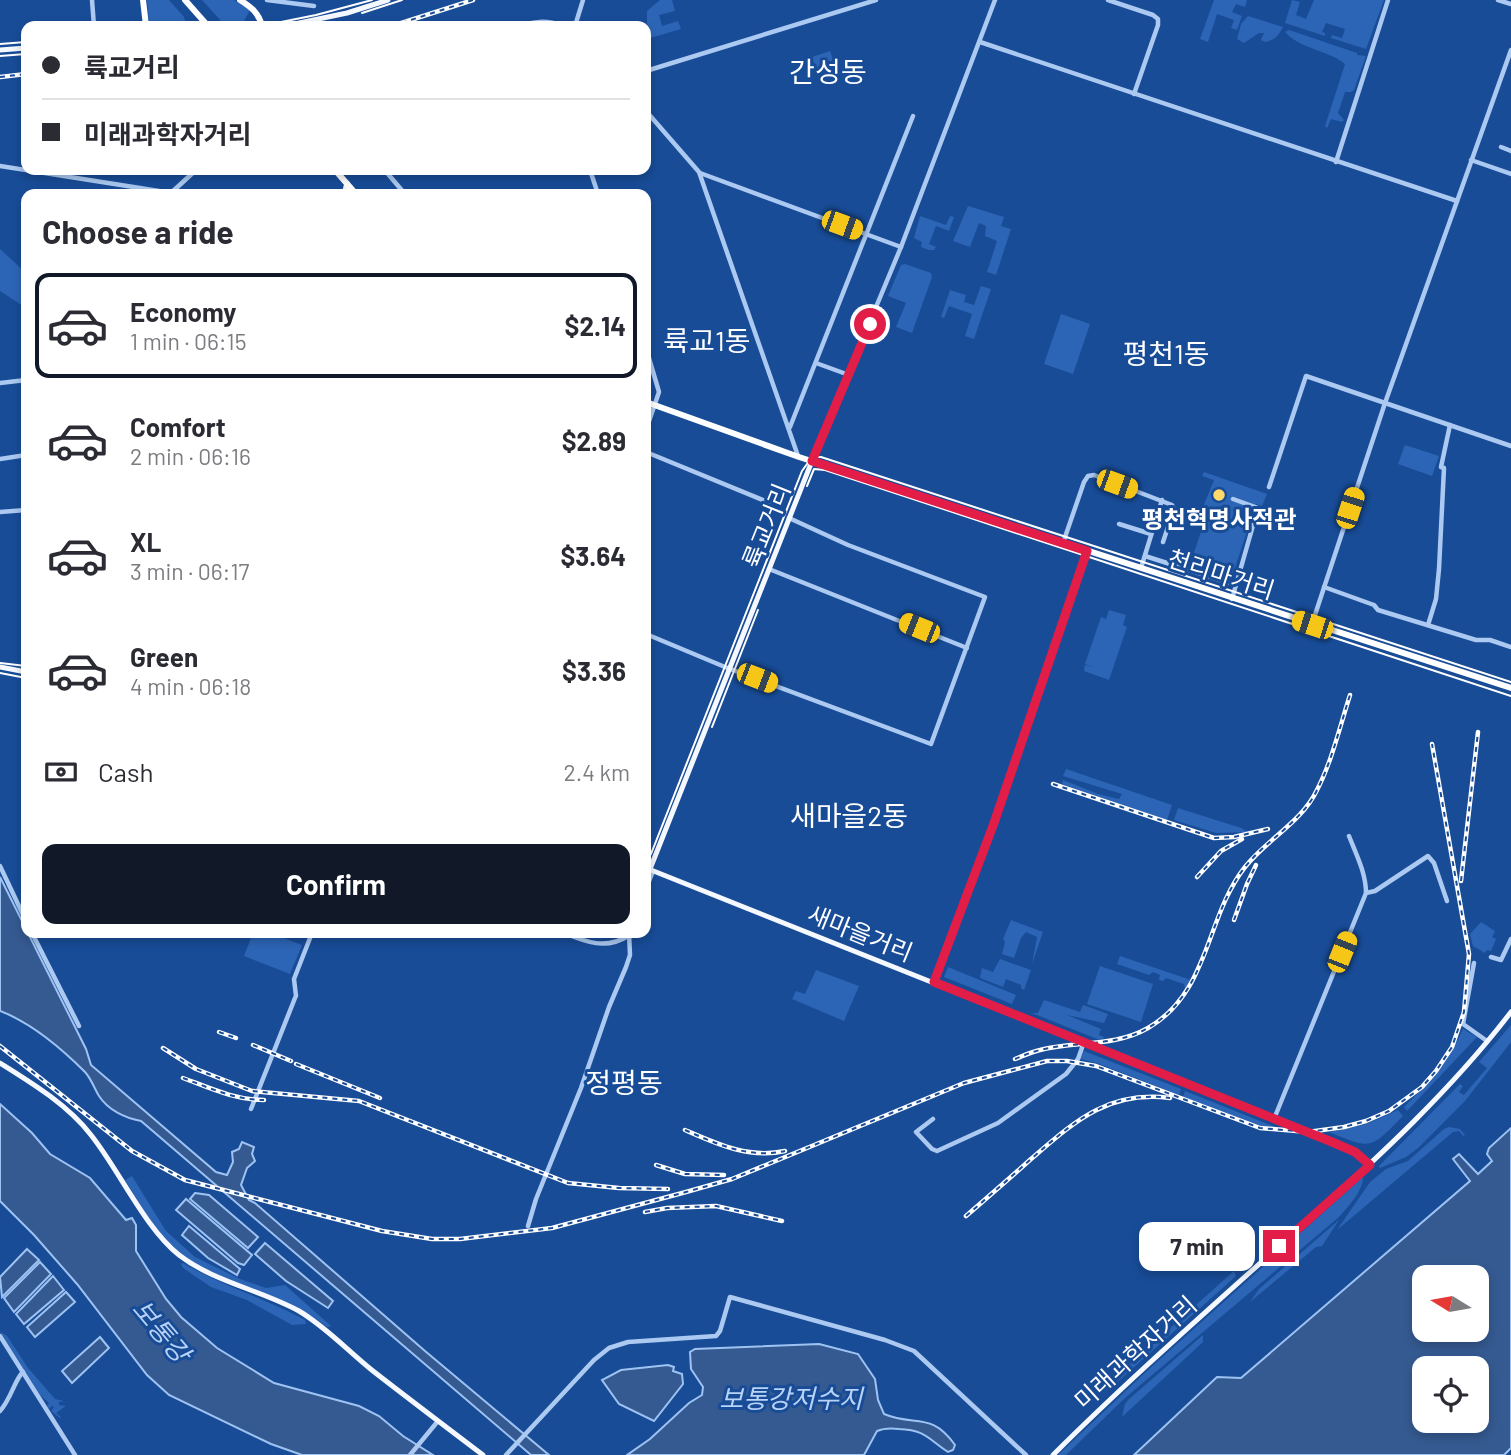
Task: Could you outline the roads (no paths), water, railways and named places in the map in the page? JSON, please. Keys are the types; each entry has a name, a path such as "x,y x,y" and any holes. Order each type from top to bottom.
{"highway":[{"path":"143,0 145,21"},
{"path":"185,0 204,21"},
{"path":"240,0 255,11 261,21"},
{"path":"339,175 351,189"},
{"name":"천리마거리","path":"651,404 799,457 1510,688"}],"main road":[{"path":"309,21 388,0"},
{"path":"0,50 21,48"},
{"path":"345,189 346,183"},
{"name":"륙교거리","path":"651,864 812,461"},
{"path":"0,669 21,671"},
{"name":"새마을거리","path":"651,870 1355,1152 1370,1165"},
{"name":"미래과학자거리","path":"1053,1455 1122,1389 1370,1165 1511,1012"},
{"path":"0,1063 25,1078 82,1124 160,1234 178,1254 219,1277 299,1311 483,1455"}],"street":[{"path":"92,0 94,21"},
{"path":"268,0 314,6"},
{"path":"577,21 583,0"},
{"path":"651,69 876,0"},
{"name":"륙교거리","path":"812,461 901,247 995,0"},
{"path":"1108,0 1153,15 1157,19 1158,25 1134,94"},
{"path":"1336,162 1388,0"},
{"path":"1498,0 1511,4"},
{"path":"980,42 1457,201"},
{"path":"1312,625 1385,404 1511,50"},
{"path":"1504,71 1511,73"},
{"path":"789,429 913,116"},
{"path":"651,117 699,172 799,457"},
{"path":"1501,147 1511,151"},
{"path":"1472,160 1511,174"},
{"path":"0,166 21,169"},
{"path":"699,172 901,247"},
{"path":"60,175 152,189"},
{"path":"175,189 191,175"},
{"path":"389,175 401,189"},
{"path":"816,363 849,375"},
{"path":"651,365 658,389 651,418"},
{"path":"1269,488 1306,376 1511,446"},
{"path":"0,383 21,381"},
{"path":"1428,625 1436,599 1444,468 1441,467 1450,425"},
{"path":"651,454 770,503"},
{"path":"0,458 21,456"},
{"path":"1063,543 1084,482 1088,476 1094,475 1171,505 1174,509 1163,542"},
{"path":"1232,599 1258,508 1233,499"},
{"path":"1141,569 1162,500"},
{"path":"0,512 21,510"},
{"path":"651,636 931,744 985,597 848,545 789,518"},
{"path":"1119,524 1152,534"},
{"path":"934,982 994,823 1087,551"},
{"path":"1145,556 1236,585"},
{"path":"769,569 967,648"},
{"path":"1324,587 1374,604 1378,610 1476,640 1490,640 1511,647"},
{"path":"1274,1119 1366,894 1363,873 1349,836"},
{"path":"1366,894 1375,891 1428,856 1434,863 1447,901"},
{"path":"0,866 21,910"},
{"path":"35,938 79,1026"},
{"path":"251,1110 296,997 294,979 310,938"},
{"path":"577,938 608,945 624,938"},
{"path":"528,1226 626,967 630,955 629,938"},
{"path":"1491,957 1501,960 1511,939"},
{"path":"1474,962 1463,1024 1487,1041"},
{"path":"933,1119 916,1132 937,1152 998,1124 1066,1074 1078,1059 1084,1042"},
{"path":"507,1454 594,1360 609,1348 628,1342 716,1336 730,1297 885,1340 914,1352 1026,1455"},
{"path":"0,1335 75,1455"},
{"path":"0,1411 23,1372"},
{"path":"410,1455 438,1421"}],"water":[{"path":"0,877 21,919 21,938 30,938 86,1049 91,1065 216,1172 227,1175 233,1162 232,1152 239,1149 242,1142 254,1147 252,1154 255,1161 247,1168 241,1185 249,1200 549,1455 531,1455 141,1121 123,1115 107,1105 85,1072 56,1045 35,1029 0,1011"},
{"name":"보통강","path":"0,1104 32,1133 50,1154 90,1178 126,1220 132,1218 136,1225 136,1251 166,1299 181,1317 217,1348 274,1383 359,1406 379,1416 403,1436 433,1455 302,1455 271,1444 169,1395 147,1375 77,1284 0,1201"},
{"path":"1511,1128 1511,1448 1504,1455 1134,1455 1217,1377 1241,1378 1470,1181 1453,1159 1459,1154 1478,1174 1492,1161 1487,1154 1489,1148"},
{"path":"195,1193 209,1195 258,1237 248,1248 190,1199"},
{"path":"186,1199 252,1255 244,1265 238,1263 176,1210"},
{"path":"189,1226 240,1269 237,1275 208,1258 182,1235"},
{"path":"265,1243 333,1301 328,1308 286,1281 255,1254"},
{"path":"27,1249 39,1260 2,1297 0,1277"},
{"path":"40,1262 51,1274 14,1312 4,1298"},
{"path":"53,1276 64,1290 24,1324 16,1314"},
{"path":"66,1292 75,1302 35,1337 27,1327"},
{"path":"100,1337 109,1348 72,1383 62,1371"},
{"name":"보통강저수지","path":"819,1344 858,1354 875,1379 878,1400 884,1414 938,1428 955,1445 953,1450 948,1452 915,1431 890,1428 877,1431 864,1455 627,1455 702,1395 703,1387 691,1369 690,1352 695,1349"},
{"path":"668,1365 674,1367 673,1371 682,1374 683,1384 654,1421 619,1404 602,1380 621,1370"}],"tram line":[{"path":"286,21 372,0"},
{"path":"362,13 402,0"},
{"path":"0,44 21,42"},
{"path":"0,56 21,54"},
{"path":"651,854 802,471 812,457 821,457 1511,682"},
{"path":"807,486 814,469 825,470 1511,696"},
{"path":"712,727 758,610"},
{"path":"0,663 21,665"},
{"path":"0,673 21,677"}],"railway":[{"path":"408,21 473,0"},
{"path":"0,77 21,75"},
{"path":"1015,1059 1054,1047 1122,1038 1148,1028 1168,1013 1184,995 1195,975 1232,887 1245,867 1302,812 1317,790 1350,695"},
{"path":"1461,881 1478,732"},
{"path":"0,1046 132,1151 185,1180 382,1231 432,1239 460,1239 552,1228 732,1179 964,1083 1047,1061 1096,1066 1260,1128 1308,1132 1344,1127 1389,1111 1422,1087 1452,1047 1464,1012 1469,954 1432,744"},
{"path":"1053,784 1214,838 1234,837 1268,829"},
{"path":"1197,877 1221,851 1242,839"},
{"path":"1234,920 1256,865"},
{"path":"219,1032 236,1038"},
{"path":"253,1045 291,1061"},
{"path":"163,1048 196,1069 252,1091 359,1101 568,1183 668,1189"},
{"path":"296,1064 380,1098"},
{"path":"183,1078 233,1096 264,1100"},
{"path":"966,1216 1062,1133 1093,1112 1128,1099 1170,1098"},
{"path":"685,1130 746,1152 785,1151"},
{"path":"656,1165 685,1174 724,1175"},
{"path":"645,1212 667,1208 716,1206 782,1221"}],"place":[{"name":"평천혁명사적관","path":"1219,495"}],"district":[{"name":"간성동","path":"828,72"},
{"name":"륙교1동","path":"707,341"},
{"name":"평천1동","path":"1166,354"},
{"name":"새마을2동","path":"849,816"},
{"name":"정평동","path":"624,1083"}]}
